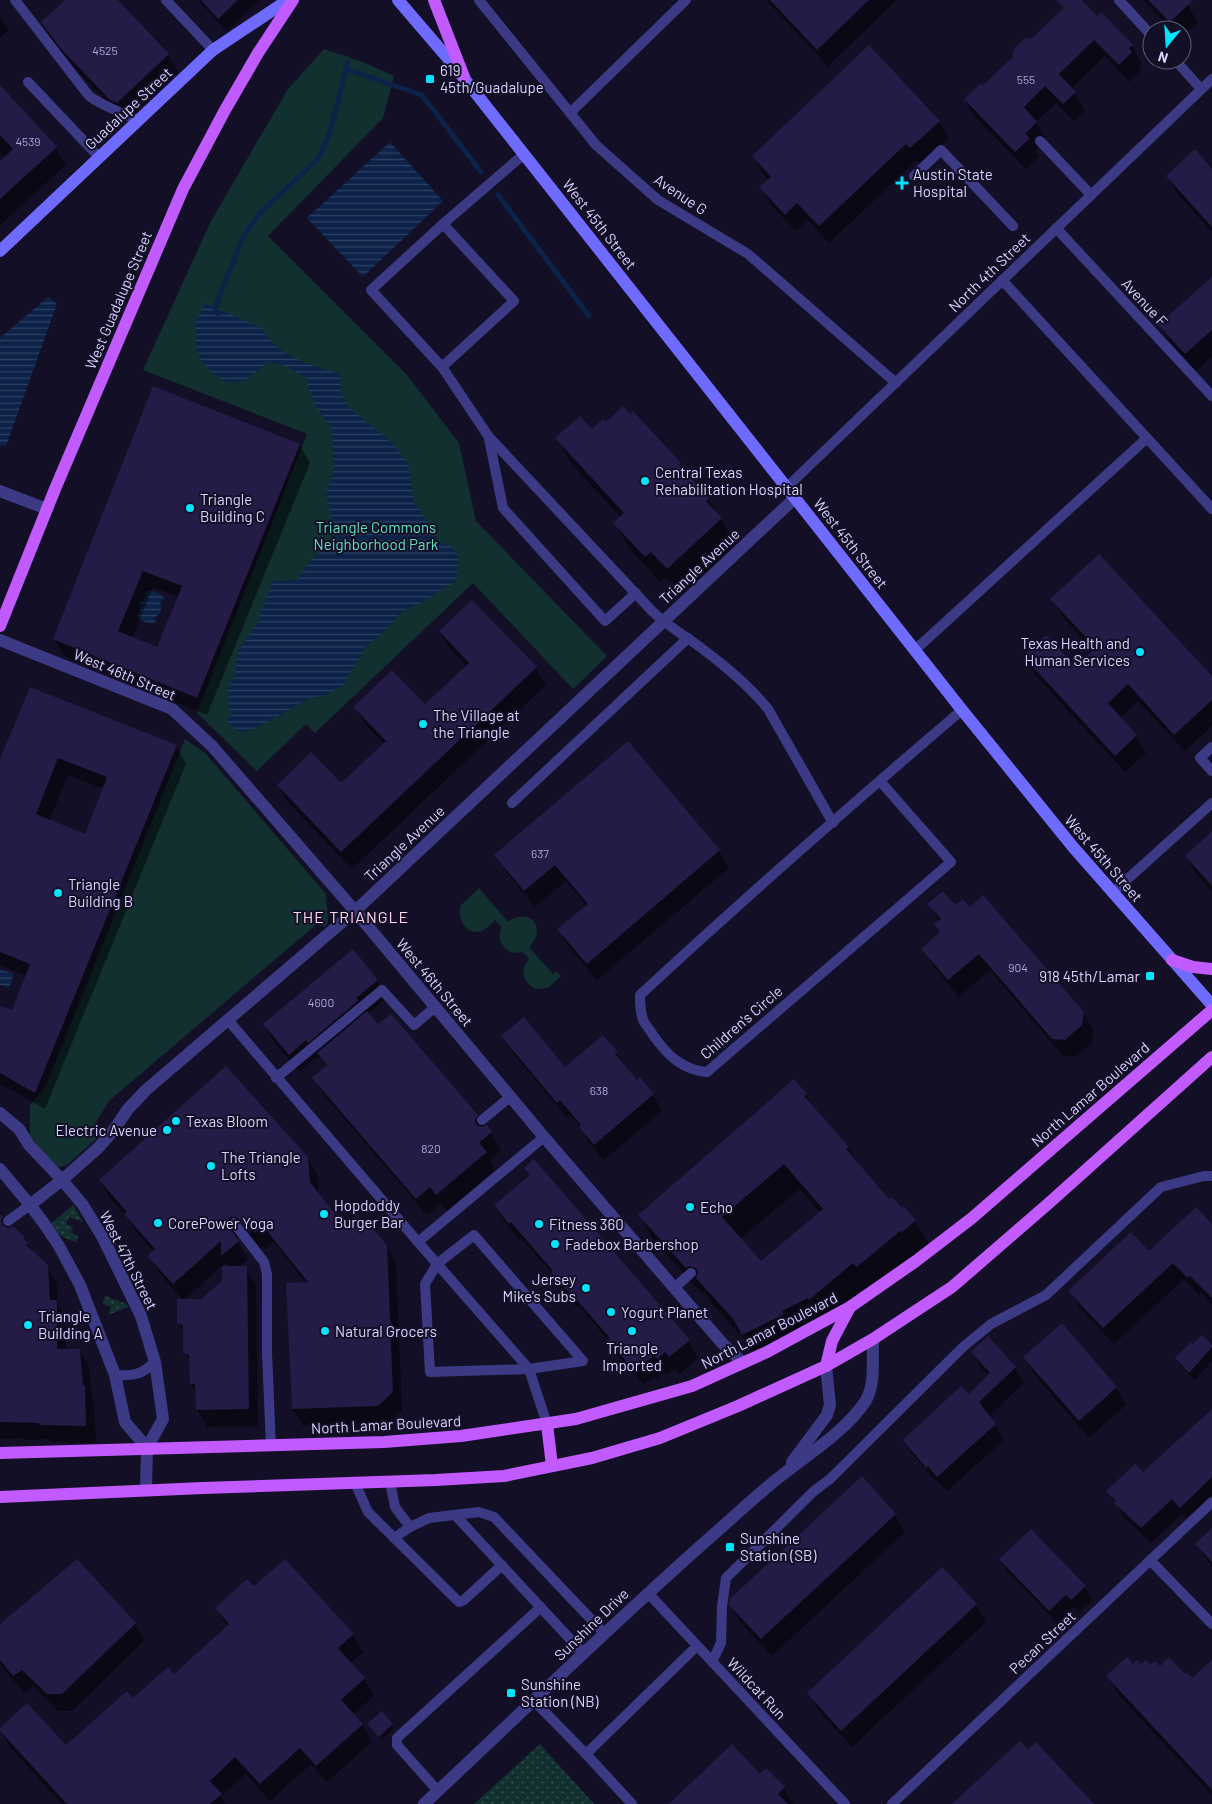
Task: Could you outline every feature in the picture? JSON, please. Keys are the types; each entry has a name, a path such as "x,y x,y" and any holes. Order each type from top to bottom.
{"main road":[{"name":"Guadalupe Street","path":"0,251 214,50 288,0"},
{"name":"West Guadalupe Street","path":"0,626 46,509 183,189 224,110 293,0"},
{"name":"West 45th Street","path":"398,0 464,77 962,710 1112,893 1212,1005"},
{"path":"434,0 464,77"},
{"path":"1172,960 1193,967 1212,969"},
{"name":"North Lamar Boulevard","path":"3,1453 384,1442 461,1436 576,1419 692,1386 766,1352 850,1307 916,1261 972,1218 1212,1010"},
{"path":"0,1497 504,1476 592,1458 660,1438 738,1406 826,1366 873,1339 952,1287 1212,1057"},
{"path":"826,1366 832,1341 850,1307"},
{"path":"547,1424 552,1466"}],"street":[{"path":"0,491 46,509"},
{"name":"Triangle Avenue","path":"30,1204 62,1180 98,1148 146,1090 355,911 795,498"},
{"name":"West 46th Street","path":"0,640 172,709 212,746 355,911 434,1008 730,1352 739,1365"},
{"name":"West 47th Street","path":"0,1112 19,1129 29,1145 62,1180 83,1206 103,1238 141,1316 155,1362 163,1419 147,1448 146,1490"},
{"path":"0,1170 30,1204 59,1246 80,1285 115,1375 125,1422 147,1448"},
{"name":"Sunshine Drive","path":"424,1804 648,1593 785,1472 824,1444 850,1419 870,1392 873,1380 873,1339"},
{"name":"Sunshine Drive","path":"785,1472 827,1415 830,1405 826,1366"}],"lane":[{"path":"15,0 89,96 101,104 138,121"},
{"path":"166,0 214,50"},
{"name":"Avenue G","path":"479,0 596,145 658,200 748,254 896,383"},
{"path":"570,113 686,0"},
{"path":"1119,0 1142,25"},
{"path":"1184,70 1202,89"},
{"name":"North 4th Street","path":"786,487 1212,79"},
{"path":"28,82 99,157"},
{"path":"1040,142 1091,195"},
{"path":"914,176 941,150 1013,226"},
{"path":"524,154 371,290 442,367 489,437 663,623 688,638 742,680 768,708 833,823"},
{"path":"442,367 514,301 443,224"},
{"name":"Avenue F","path":"1056,228 1212,396"},
{"path":"1002,280 1212,509"},
{"path":"489,437 503,508 605,621 636,593"},
{"path":"915,650 1147,438"},
{"path":"512,803 688,638"},
{"name":"Children's Circle","path":"880,781 951,862 707,1072 695,1071 678,1063 662,1047 645,1022 640,1008 640,995 706,934 880,781 962,710"},
{"path":"1212,747 1200,758 1212,771"},
{"path":"1112,893 1212,803"},
{"path":"276,1078 382,990 414,1025 434,1008"},
{"path":"228,1020 276,1078 529,1369 547,1424"},
{"path":"482,1120 510,1097"},
{"path":"418,1242 544,1137"},
{"path":"712,1662 722,1643 722,1606 726,1578 806,1498 830,1479 963,1347 991,1324 1046,1295 1161,1186 1204,1176 1212,1176"},
{"path":"8,1221 30,1204"},
{"path":"234,1223 264,1262 268,1274 267,1354 271,1446"},
{"path":"474,1235 582,1361 529,1369 430,1372 425,1284 438,1264 474,1235"},
{"path":"674,1288 691,1273"},
{"path":"115,1375 131,1376 144,1372 155,1362"},
{"path":"390,1482 395,1507 410,1526"},
{"path":"355,1483 368,1512 460,1602 502,1566"},
{"name":"Pecan Street","path":"892,1804 1212,1502"},
{"path":"394,1538 410,1526 429,1518 479,1512 494,1517 605,1634"},
{"path":"455,1515 584,1654"},
{"path":"1150,1560 1212,1624"},
{"name":"Wildcat Run","path":"648,1593 845,1804"},
{"path":"438,1791 397,1745 397,1738 540,1607"},
{"path":"586,1754 697,1646"},
{"path":"534,1701 632,1804"}],"green space":[{"name":"Triangle Commons Neighborhood Park","path":"324,49 363,62 394,76 383,118 268,236 407,375 459,443 476,521 607,656 573,689 473,583 315,733 306,724 257,771 197,713 307,434 143,370 211,221 288,89"},
{"path":"185,739 206,754 326,894 328,922 325,927 318,923 110,1100 97,1120 96,1139 67,1165 55,1167 30,1136 30,1105 45,1088"},
{"path":"479,888 508,922 523,917 529,918 534,922 537,927 537,933 529,947 553,974 556,971 561,976 548,988 536,989 525,980 523,972 529,959 523,952 512,953 505,948 500,939 502,927 495,920 482,931 476,932 467,929 461,921 461,905"},
{"path":"73,1205 83,1222 69,1217 66,1224 73,1226 71,1233 78,1236 76,1242 58,1234 51,1224"},
{"path":"105,1296 127,1304 128,1307 108,1315 111,1307 103,1304"},
{"path":"540,1744 594,1804 474,1804"}],"water":[{"path":"390,142 443,201 363,277 307,218"},
{"path":"48,297 57,304 6,446 0,445 0,338"},
{"path":"205,303 262,328 268,338 286,353 307,363 340,374 341,391 348,407 394,444 408,464 414,502 442,544 451,546 458,557 456,581 419,604 402,611 384,632 366,646 343,686 326,695 310,698 258,727 244,732 235,730 227,721 231,713 227,692 235,673 238,652 257,623 273,581 297,580 312,559 332,541 333,525 326,494 334,469 332,428 315,406 305,377 286,366 267,362 248,378 236,382 229,382 214,374 201,359 197,349 194,326"},
{"path":"152,591 160,594 165,600 160,602 161,611 154,618 156,622 150,623 142,621 136,614 140,612 140,603 146,597 145,592"},
{"path":"0,969 14,974 9,988 0,985"}],"building":[{"path":"65,0 118,0 169,54 117,103 110,100 61,49 41,22"},
{"path":"201,0 238,0 218,19"},
{"path":"770,0 869,0 817,50"},
{"path":"1056,0 1082,0 1097,16 1101,12 1133,45 1129,48 1132,52 1119,65 1094,40 1059,74 1076,92 1063,104 1045,86 1024,107 1037,122 1025,134 1030,138 1015,152 964,99 980,84 982,86 1014,56 1012,54 1014,49 1025,38 1029,37 1031,39 1064,8"},
{"path":"1148,0 1193,0 1172,20 1168,20"},
{"path":"869,45 940,121 910,148 906,144 819,226 797,203 785,215 759,187 771,177 752,156"},
{"path":"0,85 57,147 0,199 0,161 13,149 0,135"},
{"path":"1195,149 1212,169 1212,227 1166,176"},
{"path":"1212,277 1212,330 1185,354 1158,325"},
{"name":"Triangle Building C","path":"153,386 300,444 197,698 53,639","holes":["143,571 182,586 157,647 118,631"]},
{"name":"Central Texas Rehabilitation Hospital","path":"623,406 630,414 633,411 681,463 679,465 709,498 706,501 722,518 667,569 651,552 645,557 613,523 624,513 555,438 580,416 592,429 603,419 606,422"},
{"name":"Texas Health and Human Services","path":"1099,554 1212,676 1212,700 1174,735 1128,684 1108,703 1137,735 1115,756 1023,656 1046,635 1075,666 1096,648 1050,599"},
{"name":"The Village at the Triangle","path":"472,600 537,667 341,852 277,785 311,752 341,783 386,741 353,707 392,670 425,704 469,663 439,631"},
{"name":"Triangle Building B","path":"30,687 177,745 35,1093 0,1073 0,1006 12,1010 30,964 0,952 0,759","holes":["58,758 107,777 85,834 36,814"]},
{"path":"628,741 720,850 587,964 557,929 588,904 555,865 524,891 494,855"},
{"path":"1212,831 1212,886 1185,856"},
{"path":"943,891 955,905 963,899 970,907 983,895 1084,1012 1082,1025 1065,1040 1052,1039 979,954 948,980 921,949 940,932 934,924 941,919 927,904"},
{"path":"353,949 378,980 356,998 358,1001 308,1043 306,1040 289,1055 263,1024"},
{"path":"367,1011 378,1024 391,1014 478,1115 475,1121 477,1125 483,1127 487,1125 492,1132 479,1143 487,1152 436,1195 430,1187 416,1199 312,1078 327,1065 317,1053"},
{"path":"524,1017 565,1067 603,1035 618,1052 615,1054 637,1080 640,1077 654,1094 594,1145 579,1127 581,1125 560,1100 557,1103 501,1036"},
{"path":"226,1066 308,1157 310,1182 343,1224 368,1223 387,1245 393,1392 378,1406 292,1409 286,1283 308,1282 263,1226 255,1233 252,1229 249,1232 237,1217 230,1217 227,1224 239,1241 221,1256 221,1241 173,1284 147,1256 155,1249 124,1214 127,1212 99,1180"},
{"name":"Echo","path":"794,1079 807,1094 804,1096 849,1147 846,1149 889,1199 892,1197 902,1208 904,1206 916,1220 857,1267 853,1263 809,1300 808,1298 782,1311 784,1314 742,1335 734,1320 696,1278 698,1272 696,1268 690,1266 686,1268 638,1215","holes":["784,1164 823,1209 761,1261 722,1217"]},
{"path":"534,1159 690,1340 669,1357 665,1352 657,1359 654,1355 633,1369 608,1340 610,1338 567,1291 551,1272 553,1271 511,1222 509,1224 494,1205 530,1175 524,1168"},
{"path":"1196,1207 1212,1224 1212,1298 1190,1276 1188,1278 1173,1263 1103,1328 1068,1291 1131,1232 1149,1251"},
{"name":"Triangle Building A","path":"0,1214 3,1217 1,1221 3,1225 8,1228 13,1226 25,1237 23,1238 28,1243 26,1245 48,1265 50,1300 57,1300 57,1349 80,1349 83,1386 85,1385 86,1426 0,1422"},
{"path":"222,1266 247,1266 249,1409 196,1410 195,1384 190,1384 189,1355 183,1353 183,1325 177,1323 177,1299 201,1299 222,1281"},
{"path":"1062,1323 1117,1387 1079,1421 1023,1357"},
{"path":"1202,1335 1212,1347 1189,1373 1175,1358 1191,1342 1193,1344"},
{"path":"988,1336 1016,1367 979,1402 996,1424 937,1477 928,1466 926,1468 903,1440 961,1386 969,1394 990,1373 971,1352"},
{"path":"1212,1409 1212,1477 1180,1508 1172,1499 1141,1528 1114,1503 1116,1501 1106,1491 1135,1464 1143,1472"},
{"path":"862,1476 896,1514 761,1639 729,1605 730,1599"},
{"path":"1212,1528 1212,1562 1195,1544"},
{"path":"1031,1529 1086,1586 1071,1600 1066,1595 1049,1611 999,1559"},
{"path":"77,1559 136,1623 62,1694 47,1694 22,1670 13,1676 0,1660 0,1624"},
{"path":"285,1559 354,1634 338,1648 365,1678 341,1700 363,1724 316,1766 300,1748 260,1784 235,1757 210,1781 222,1794 210,1804 67,1804 0,1731 0,1728 27,1703 66,1745 127,1691 133,1698 168,1667 174,1674 229,1624 215,1608 247,1579 254,1586"},
{"path":"942,1567 977,1604 841,1731 807,1693"},
{"path":"1127,1657 1133,1664 1137,1660 1141,1664 1146,1660 1151,1665 1155,1661 1160,1666 1169,1657 1185,1674 1187,1672 1192,1678 1212,1660 1212,1790 1106,1676"},
{"path":"382,1711 393,1724 379,1737 367,1724"},
{"path":"1020,1741 1028,1749 1036,1742 1094,1804 952,1804"},
{"path":"732,1744 760,1774 766,1768 785,1787 778,1794 788,1804 669,1804"}],"waterway":[{"path":"218,314 215,308 243,237 259,214 318,159 330,132 348,62"},
{"path":"346,69 422,95 481,172"},
{"path":"498,195 589,316"}],"place":[{"name":"619 45th/Guadalupe","path":"430,79"},
{"name":"Austin State Hospital","path":"902,183"},
{"name":"Central Texas Rehabilitation Hospital","path":"645,481"},
{"name":"Triangle Building C","path":"190,508"},
{"name":"Texas Health and Human Services","path":"1140,652"},
{"name":"The Village at the Triangle","path":"423,724"},
{"name":"Triangle Building B","path":"58,893"},
{"name":"918 45th/Lamar","path":"1150,976"},
{"name":"Texas Bloom","path":"176,1121"},
{"name":"Electric Avenue","path":"167,1130"},
{"name":"The Triangle Lofts","path":"211,1166"},
{"name":"Echo","path":"690,1207"},
{"name":"Hopdoddy Burger Bar","path":"324,1214"},
{"name":"CorePower Yoga","path":"158,1223"},
{"name":"Fitness 360","path":"539,1224"},
{"name":"Fadebox Barbershop","path":"555,1244"},
{"name":"Jersey Mike's Subs","path":"586,1288"},
{"name":"Yogurt Planet","path":"611,1312"},
{"name":"Triangle Building A","path":"28,1325"},
{"name":"Natural Grocers","path":"325,1331"},
{"name":"Triangle Imported","path":"632,1331"},
{"name":"Sunshine Station (SB)","path":"730,1547"},
{"name":"Sunshine Station (NB)","path":"511,1693"}],"district":[{"name":"THE TRIANGLE","path":"351,916"}]}
